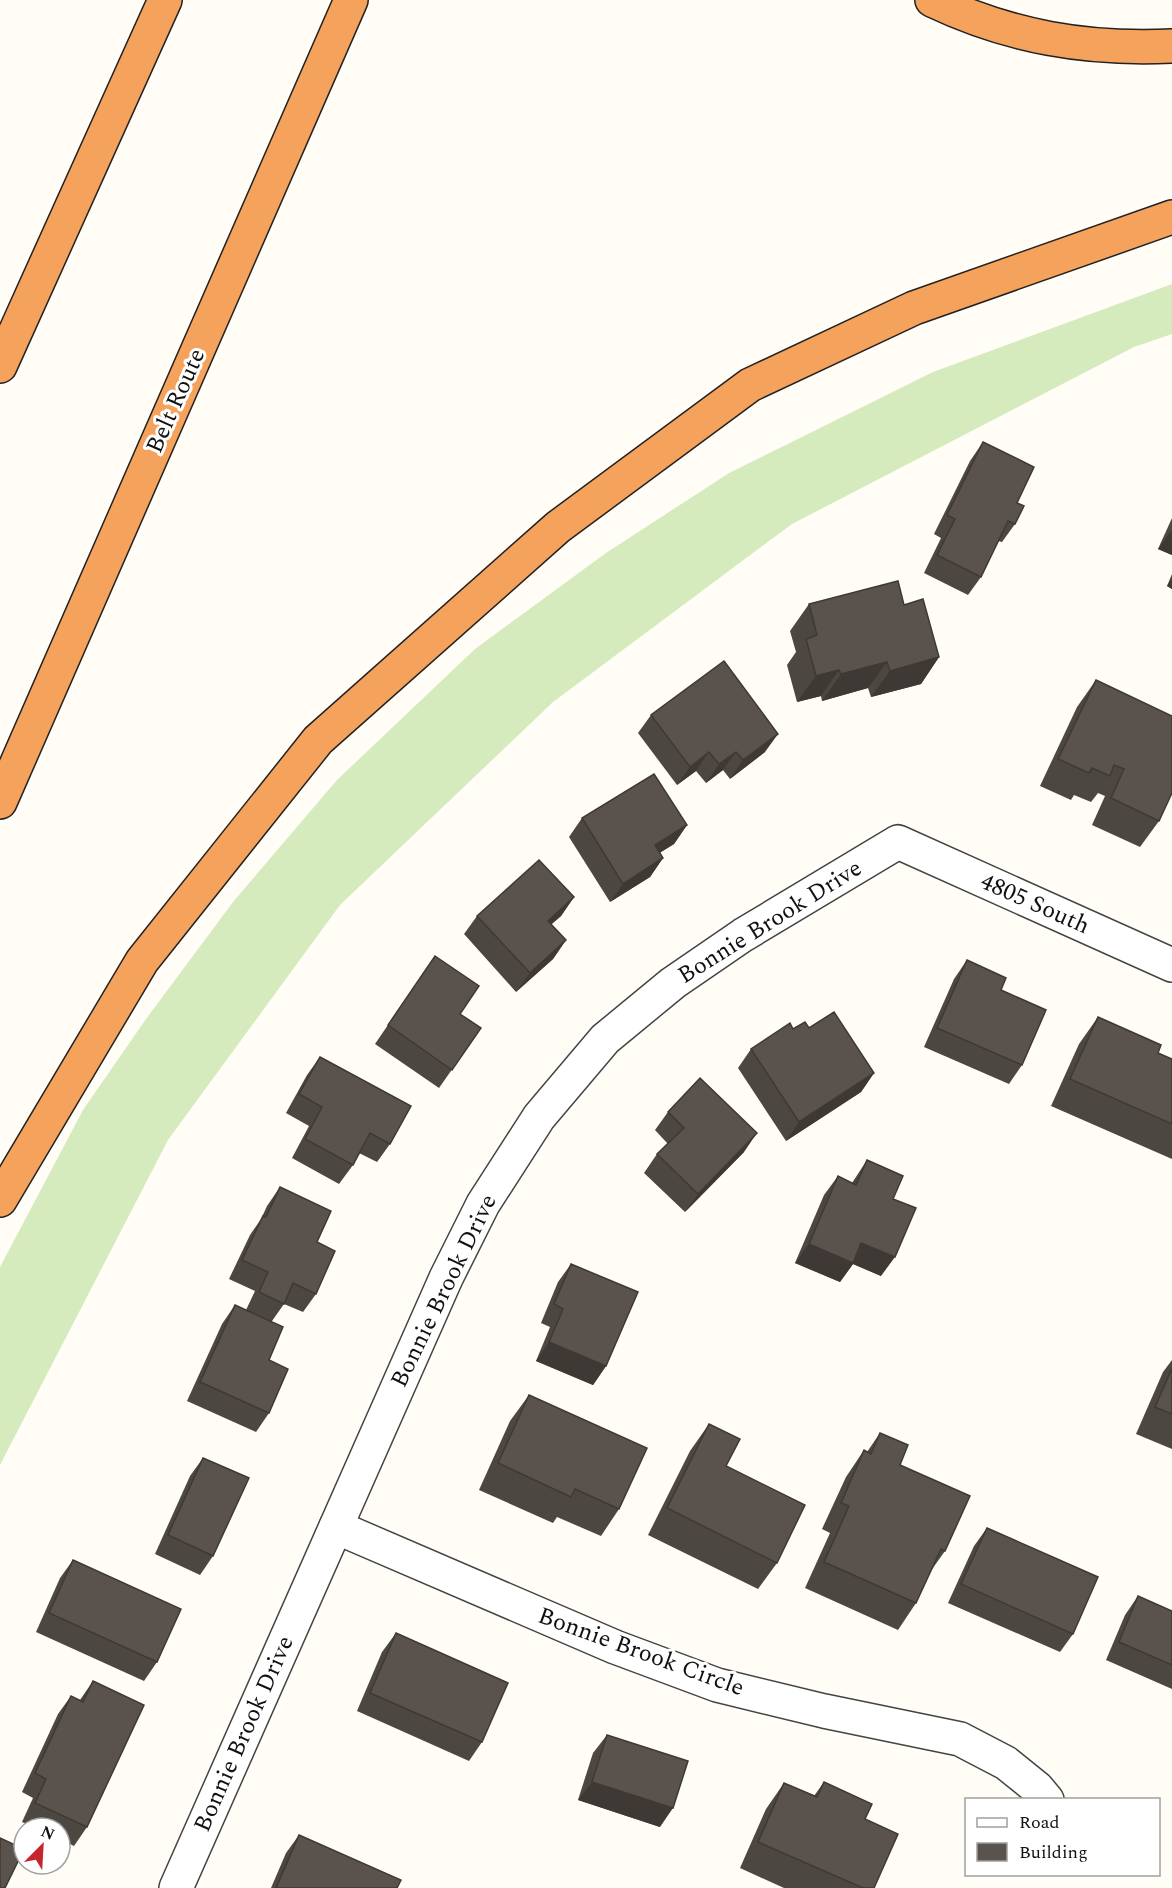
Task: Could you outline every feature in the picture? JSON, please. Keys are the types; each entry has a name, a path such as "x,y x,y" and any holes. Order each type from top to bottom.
{"highway":[{"path":"0,366 165,0"},
{"name":"Belt Route","path":"0,802 351,0"},
{"path":"932,0 993,25 1067,43 1143,48 1172,46"},
{"path":"0,1200 142,961 318,740 558,527 750,385 914,308 1172,217"}],"street":[{"name":"4805 South","path":"898,842 1172,965"},
{"name":"Bonnie Brook Drive","path":"176,1888 442,1289 483,1204 539,1117 605,1039 673,983 743,935 898,842"},
{"name":"Bonnie Brook Circle","path":"336,1527 615,1647 717,1685 824,1711 960,1739 1006,1763 1037,1788 1045,1798"}],"green space":[{"path":"1172,284 1172,334 1134,347 792,524 553,702 340,905 168,1140 0,1465 0,1267 83,1110 146,1019 233,902 337,780 475,649 606,553 729,473 933,372"}],"building":[{"path":"983,442 1034,467 1017,503 1024,506 1015,524 1008,521 981,577 937,555 955,519 947,515"},
{"path":"898,581 904,605 923,599 939,657 890,671 887,662 841,674 839,670 816,676 806,639 817,635 809,604"},
{"path":"724,661 778,734 743,760 736,752 719,764 709,752 690,767 651,715"},
{"path":"1096,680 1172,716 1172,793 1159,821 1111,798 1124,769 1114,765 1110,776 1092,768 1089,773 1058,759"},
{"path":"654,774 687,825 655,845 663,858 623,884 582,818"},
{"path":"539,860 574,897 548,921 566,940 530,973 477,916"},
{"path":"435,956 479,986 460,1014 481,1028 452,1070 388,1025"},
{"path":"967,960 1006,978 1001,990 1046,1010 1022,1065 937,1028"},
{"path":"834,1012 874,1073 799,1122 751,1049 790,1023 793,1029 805,1022 809,1028"},
{"path":"1098,1017 1161,1045 1158,1053 1172,1059 1172,1124 1070,1079"},
{"path":"320,1057 411,1106 390,1144 370,1133 353,1165 305,1139 322,1107 299,1094"},
{"path":"700,1078 757,1133 698,1194 657,1154 684,1128 668,1112"},
{"path":"867,1160 903,1176 893,1199 916,1208 895,1257 861,1243 853,1263 809,1244 838,1176 856,1185"},
{"path":"280,1187 331,1211 317,1242 335,1251 316,1294 293,1283 284,1304 259,1292 268,1272 242,1260"},
{"path":"571,1264 638,1292 606,1366 549,1342 563,1309 554,1304"},
{"path":"235,1305 283,1327 269,1360 288,1369 269,1413 200,1382"},
{"path":"1172,1368 1172,1414 1155,1407"},
{"path":"529,1395 647,1448 619,1509 575,1489 571,1497 498,1463"},
{"path":"709,1424 740,1439 726,1466 805,1505 777,1563 667,1508"},
{"path":"880,1433 908,1445 900,1465 970,1496 945,1551 941,1549 916,1603 824,1562 849,1506 841,1503 864,1450 871,1454"},
{"path":"203,1458 249,1478 213,1556 168,1535"},
{"path":"987,1528 1098,1577 1073,1634 961,1584"},
{"path":"73,1560 181,1609 157,1662 49,1613"},
{"path":"1138,1596 1172,1611 1172,1665 1119,1642"},
{"path":"396,1633 508,1683 482,1742 370,1693"},
{"path":"93,1681 144,1705 87,1827 72,1820 72,1816 63,1816 35,1803 46,1779 35,1773 71,1696 83,1702"},
{"path":"607,1735 688,1761 673,1808 592,1782"},
{"path":"824,1782 872,1804 865,1819 898,1834 874,1888 863,1888 758,1842 784,1783 817,1797"},
{"path":"299,1835 401,1880 397,1888 276,1888"},
{"path":"0,1838 12,1844 12,1874 5,1888 0,1888"}]}
